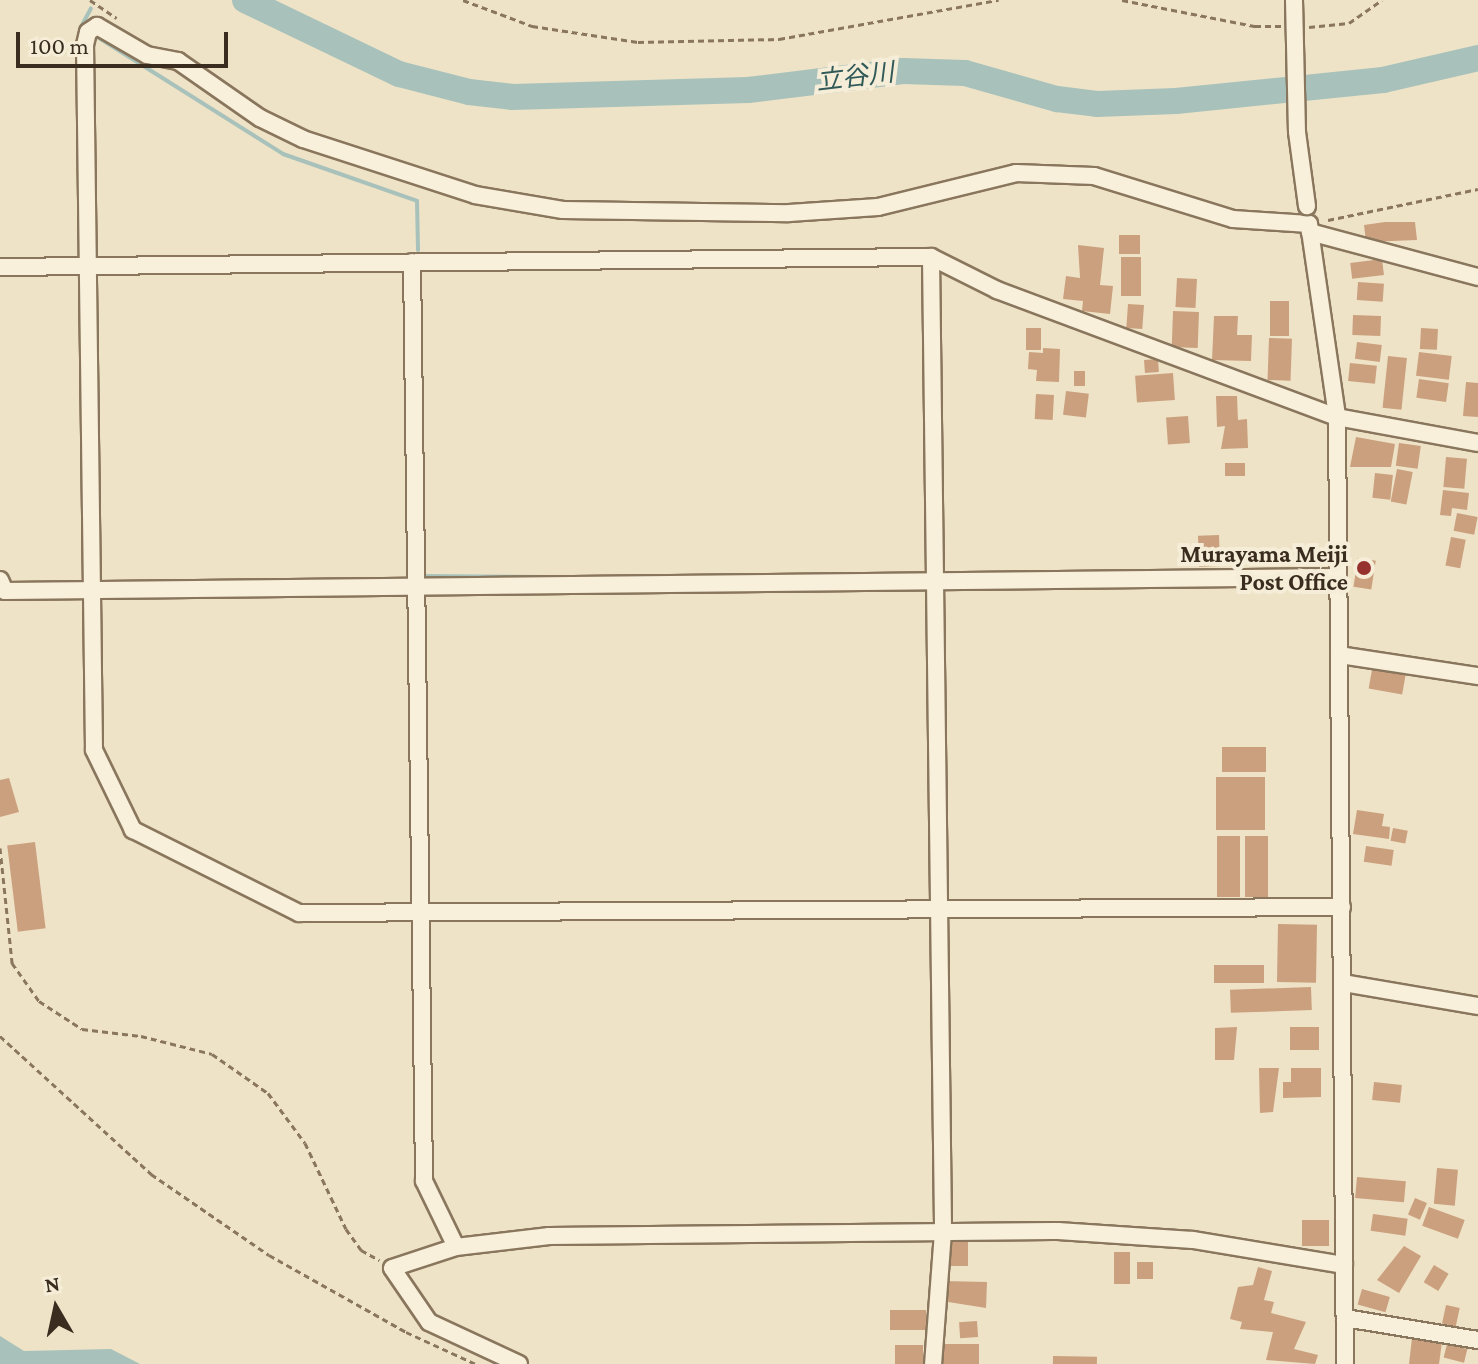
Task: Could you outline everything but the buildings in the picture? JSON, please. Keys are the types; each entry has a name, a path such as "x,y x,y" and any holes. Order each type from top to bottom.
{"street":[{"path":"1294,0 1297,132 1337,417 1345,1364"},
{"path":"1342,907 299,913 133,830 94,750 85,45 88,32 97,26 147,55 178,61 260,118 303,139 475,195 563,210 775,213 878,207 1016,173 1094,176 1233,219 1310,228 1478,277"},
{"path":"0,267 931,257 997,290 1337,417 1478,443"},
{"path":"931,257 943,1232 933,1364"},
{"path":"412,262 424,1181 456,1247"},
{"path":"0,580 5,591 1338,577"},
{"path":"1340,655 1478,676"},
{"path":"1343,983 1478,1006"},
{"path":"519,1364 429,1322 392,1268 456,1247 549,1236 943,1232 1110,1232 1252,1247 1344,1265"},
{"path":"1345,1318 1478,1340"}],"path":[{"path":"93,0 97,5"},
{"path":"463,0 532,26 638,42 779,39 999,0"},
{"path":"1122,0 1255,26 1293,26"},
{"path":"1306,27 1349,23 1382,0"},
{"path":"1310,228 1478,189"},
{"path":"0,848 12,963 39,1001 82,1029 141,1036 212,1054 268,1093 305,1143 346,1229 361,1250 392,1268"},
{"path":"0,1036 151,1174 269,1255 476,1364"}],"water":[{"path":"0,1336 24,1351 111,1349 140,1364 0,1364"}],"waterway":[{"name":"立谷川","path":"245,0 399,74 469,92 513,97 748,90 903,71 965,73 1057,99 1097,104 1176,101 1383,80 1478,58"},
{"path":"81,27 91,8"},
{"path":"99,38 283,154 417,201 418,250"},
{"path":"421,576 546,577"}],"place":[{"name":"Murayama Meiji Post Office","path":"1364,568"}]}
